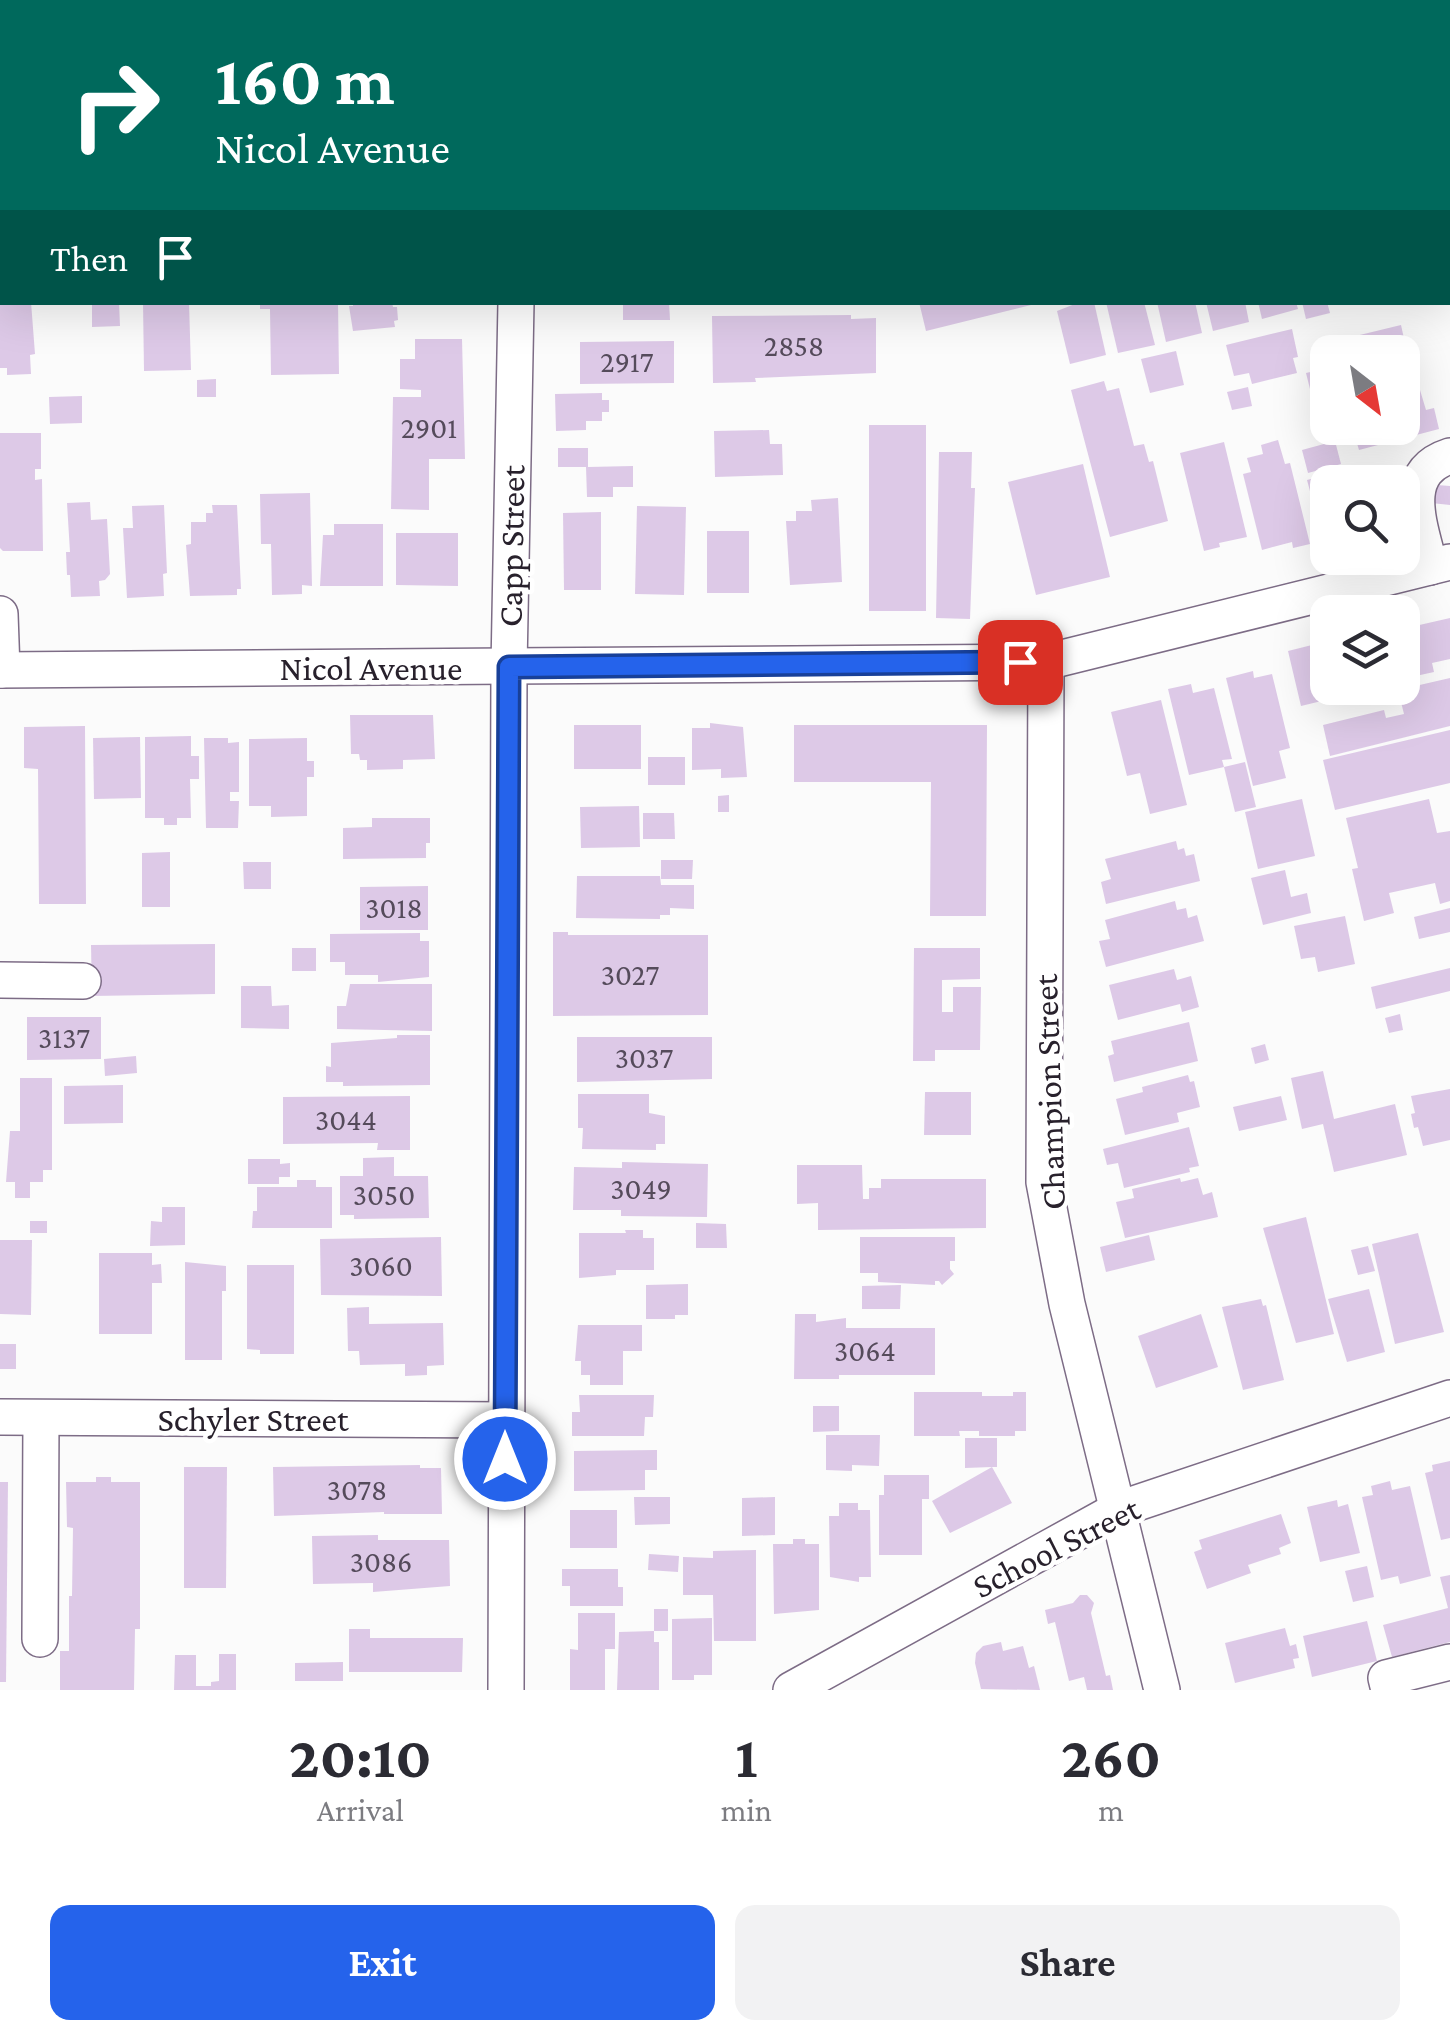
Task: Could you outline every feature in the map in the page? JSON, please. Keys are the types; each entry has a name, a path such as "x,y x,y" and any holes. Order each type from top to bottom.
{"street":[{"name":"Capp Street","path":"506,1690 509,667 516,305"},
{"path":"1440,565 1415,501 1418,480 1432,465 1450,456"},
{"name":"Nicol Avenue","path":"1,670 1046,662 1440,565"},
{"path":"0,614 1,670"},
{"name":"Champion Street","path":"1046,662 1044,1182 1067,1304 1162,1690"},
{"path":"0,980 82,981"},
{"name":"School Street","path":"790,1690 1118,1509 1450,1398"},
{"name":"Schyler Street","path":"0,1417 505,1420"},
{"path":"40,1638 41,1418"},
{"path":"1388,1690 1386,1678 1450,1662"}],"building":[{"path":"0,305 31,305 35,354 30,355 31,374 7,375 7,368 0,368"},
{"path":"92,305 119,305 120,326 92,327"},
{"path":"143,305 189,305 191,370 144,371"},
{"path":"260,305 338,305 339,374 271,375 270,309 260,309"},
{"path":"393,305 397,307 398,320 394,321 395,327 353,331 349,306"},
{"path":"623,305 669,305 670,320 623,320"},
{"path":"920,305 1031,305 926,331"},
{"path":"1072,305 1095,305 1106,355 1070,364 1057,311"},
{"path":"1107,305 1145,305 1155,345 1118,353"},
{"path":"1158,305 1196,305 1202,333 1166,342"},
{"path":"1207,305 1246,305 1249,322 1213,331"},
{"path":"1259,305 1297,305 1298,309 1262,319"},
{"path":"1303,305 1328,305 1330,313 1306,319"},
{"path":"851,315 851,319 876,318 876,373 713,383 712,316"},
{"path":"1401,325 1403,335 1360,335"},
{"path":"1292,329 1297,373 1252,384 1249,373 1234,376 1226,345"},
{"path":"415,339 462,339 465,459 429,459 429,510 391,509 393,397 421,397 421,390 400,389 400,359 415,359"},
{"path":"674,341 674,383 580,384 580,342"},
{"path":"1176,351 1184,385 1150,393 1141,359"},
{"path":"216,379 216,397 197,397 197,380"},
{"path":"1104,381 1107,391 1119,388 1134,446 1144,444 1149,462 1153,461 1168,521 1110,537 1071,390"},
{"path":"1248,387 1252,406 1232,410 1227,392"},
{"path":"1420,390 1426,410 1434,408 1439,429 1420,434"},
{"path":"602,393 602,400 609,400 609,412 602,412 602,421 586,421 586,430 556,431 555,394"},
{"path":"82,396 82,423 50,424 49,397"},
{"path":"869,425 926,425 926,611 869,611"},
{"path":"769,430 770,444 782,444 783,475 715,477 714,431"},
{"path":"0,433 41,433 41,469 35,469 35,480 42,479 43,551 0,548"},
{"path":"1278,440 1285,464 1290,463 1310,544 1293,548 1292,542 1262,550 1243,474 1251,472 1247,458 1263,454 1261,445"},
{"path":"1224,442 1247,537 1204,551 1180,453"},
{"path":"1336,445 1341,464 1310,465 1308,473 1302,450"},
{"path":"558,448 588,448 588,467 633,466 633,487 613,487 613,497 587,497 586,467 558,467"},
{"path":"939,452 972,452 971,488 975,488 970,619 936,618"},
{"path":"1083,464 1110,577 1036,595 1008,482"},
{"path":"1424,484 1450,486 1450,505 1422,502"},
{"path":"310,493 312,586 302,585 302,594 272,595 271,544 261,544 260,494"},
{"path":"838,498 842,582 790,585 786,521 796,521 796,511 812,511 811,500"},
{"path":"90,502 91,520 107,519 110,574 99,581 100,596 71,597 66,552 70,552 67,503"},
{"path":"164,505 164,596 127,598 123,528 133,528 132,506"},
{"path":"212,505 237,505 241,589 237,589 237,595 190,596 186,545 191,544 191,522 206,522 206,513 213,513"},
{"path":"637,506 686,507 684,595 635,594"},
{"path":"601,512 601,590 564,590 563,513"},
{"path":"334,524 383,524 383,586 320,586 323,535 334,535"},
{"path":"707,531 749,531 749,593 707,593"},
{"path":"396,533 458,533 458,586 396,585"},
{"path":"1450,618 1450,659 1432,663 1434,672 1420,675 1420,625"},
{"path":"1310,646 1310,704 1301,706 1288,651"},
{"path":"1253,671 1254,678 1272,674 1290,748 1279,751 1286,778 1253,786 1226,678"},
{"path":"1450,678 1450,726 1330,756 1323,725 1384,710 1386,718 1404,714 1402,705 1420,705 1420,685"},
{"path":"1191,684 1193,693 1214,688 1232,759 1222,760 1224,767 1189,775 1168,689"},
{"path":"1161,700 1187,805 1150,814 1140,773 1127,776 1111,712"},
{"path":"350,715 433,715 435,759 403,760 403,769 367,770 367,760 351,754"},
{"path":"710,723 743,727 747,777 721,778 721,769 692,770 692,728 710,728"},
{"path":"574,725 641,725 641,769 574,769"},
{"path":"794,725 987,725 986,916 930,916 931,782 794,782"},
{"path":"85,726 86,904 39,904 38,769 24,768 24,727"},
{"path":"1450,730 1450,783 1335,810 1323,760"},
{"path":"191,736 191,756 199,756 199,779 190,779 191,818 177,818 177,825 164,825 164,818 145,818 145,737"},
{"path":"140,737 141,798 94,799 93,738"},
{"path":"204,738 239,742 239,792 230,792 230,801 239,801 238,828 206,828"},
{"path":"307,738 307,761 314,761 314,777 307,777 307,816 271,817 271,806 249,806 249,739"},
{"path":"648,757 685,757 685,785 648,785"},
{"path":"1245,762 1256,807 1235,812 1224,767"},
{"path":"729,795 729,812 718,812 718,796"},
{"path":"1302,799 1315,856 1258,869 1245,812"},
{"path":"1429,799 1437,833 1450,831 1450,901 1440,904 1435,883 1389,893 1394,913 1364,921 1352,869 1358,868 1346,818"},
{"path":"639,806 640,847 581,848 580,807"},
{"path":"643,813 674,813 675,839 643,839"},
{"path":"372,818 430,818 426,858 343,859 343,828 372,827"},
{"path":"1176,841 1178,850 1184,848 1186,856 1194,854 1200,881 1106,904 1101,882 1111,879 1105,859"},
{"path":"170,852 170,907 142,907 142,853"},
{"path":"661,860 693,860 692,879 661,879"},
{"path":"243,862 271,862 271,889 244,889"},
{"path":"1285,870 1291,897 1307,893 1311,913 1263,925 1251,878"},
{"path":"577,876 660,876 661,885 694,885 694,909 670,908 670,915 660,915 660,919 576,918"},
{"path":"428,886 428,930 360,930 360,887"},
{"path":"1175,901 1177,910 1186,908 1188,918 1197,915 1204,941 1106,967 1099,941 1110,939 1105,920"},
{"path":"1450,908 1450,932 1419,939 1414,917"},
{"path":"1345,916 1355,964 1318,972 1315,957 1301,959 1294,926"},
{"path":"553,932 708,935 708,1015 553,1016"},
{"path":"420,933 420,941 429,941 429,977 378,982 378,975 345,975 345,962 330,962 330,934"},
{"path":"215,944 215,994 92,996 91,945"},
{"path":"292,948 316,948 316,971 292,971"},
{"path":"914,948 980,948 980,979 942,980 942,1012 953,1012 953,987 981,987 980,1050 935,1050 935,1061 913,1061"},
{"path":"1450,968 1450,991 1376,1009 1371,987"},
{"path":"1174,969 1177,980 1191,976 1199,1007 1182,1012 1180,1004 1118,1020 1109,985"},
{"path":"350,984 432,984 432,1031 337,1029 337,1006 346,1006"},
{"path":"241,986 271,986 272,1006 289,1005 289,1029 241,1028"},
{"path":"1400,1014 1403,1030 1389,1033 1385,1018"},
{"path":"27,1017 101,1017 101,1059 27,1060"},
{"path":"1189,1022 1198,1061 1114,1082 1108,1056 1114,1054 1111,1041"},
{"path":"430,1035 430,1085 343,1086 343,1082 326,1082 326,1066 331,1067 331,1043"},
{"path":"577,1037 712,1037 712,1079 577,1082"},
{"path":"1265,1044 1269,1060 1255,1064 1251,1048"},
{"path":"136,1056 137,1073 105,1076 104,1059"},
{"path":"1323,1071 1334,1119 1395,1104 1407,1155 1334,1172 1323,1124 1302,1129 1291,1078"},
{"path":"1188,1075 1190,1082 1194,1081 1200,1107 1177,1113 1179,1122 1125,1135 1116,1099 1143,1092 1142,1087"},
{"path":"20,1078 52,1078 52,1170 43,1170 43,1182 30,1182 30,1198 15,1198 15,1182 6,1182 10,1131 20,1131"},
{"path":"123,1085 123,1123 64,1124 64,1086"},
{"path":"1450,1089 1450,1140 1423,1146 1418,1127 1414,1128 1411,1096"},
{"path":"925,1092 971,1092 971,1135 924,1135"},
{"path":"578,1094 649,1094 649,1113 665,1116 665,1144 656,1144 656,1150 582,1149"},
{"path":"410,1096 410,1150 377,1150 378,1143 283,1144 283,1097"},
{"path":"1281,1096 1287,1120 1239,1131 1233,1107"},
{"path":"1189,1127 1199,1166 1189,1168 1190,1172 1124,1188 1118,1163 1107,1165 1103,1149"},
{"path":"394,1157 394,1176 428,1176 429,1218 354,1219 354,1215 340,1215 340,1176 363,1176 363,1158"},
{"path":"248,1159 280,1159 280,1164 290,1163 290,1177 279,1177 279,1184 248,1184"},
{"path":"622,1162 708,1164 707,1217 621,1216 621,1210 573,1210 574,1167 622,1168"},
{"path":"797,1165 862,1165 863,1199 869,1199 869,1188 881,1188 881,1179 986,1179 986,1228 818,1230 818,1203 797,1204"},
{"path":"1180,1178 1181,1182 1198,1178 1203,1195 1212,1192 1218,1217 1125,1238 1116,1202 1134,1198 1132,1189"},
{"path":"297,1180 316,1180 316,1187 332,1187 332,1228 252,1228 257,1187 297,1187"},
{"path":"162,1207 185,1207 185,1245 150,1246 151,1221 162,1222"},
{"path":"1306,1217 1334,1334 1296,1343 1263,1228"},
{"path":"30,1221 47,1221 47,1233 30,1233"},
{"path":"696,1223 726,1224 727,1248 696,1248"},
{"path":"625,1230 643,1230 643,1238 654,1238 654,1270 616,1270 616,1275 579,1278 579,1233 626,1233"},
{"path":"1418,1233 1444,1332 1395,1344 1372,1244"},
{"path":"1149,1235 1155,1260 1106,1272 1100,1247"},
{"path":"441,1237 442,1296 321,1295 320,1239"},
{"path":"860,1237 955,1237 955,1261 950,1261 954,1274 942,1285 939,1281 935,1285 878,1282 878,1273 860,1273"},
{"path":"0,1240 32,1240 31,1315 0,1314"},
{"path":"1368,1246 1375,1271 1358,1275 1351,1250"},
{"path":"99,1253 152,1253 152,1265 161,1264 162,1283 152,1283 152,1334 99,1334"},
{"path":"185,1262 226,1266 222,1360 185,1360"},
{"path":"247,1265 294,1265 294,1354 260,1354 260,1350 247,1349"},
{"path":"688,1284 688,1315 646,1319 646,1285"},
{"path":"901,1285 900,1309 862,1309 862,1286"},
{"path":"1369,1289 1385,1352 1347,1362 1328,1299"},
{"path":"1261,1299 1266,1305 1284,1380 1243,1390 1222,1307"},
{"path":"369,1307 369,1324 443,1323 444,1365 427,1366 427,1375 405,1376 405,1364 360,1365 359,1351 348,1351 347,1308"},
{"path":"795,1314 816,1314 816,1322 846,1318 846,1328 935,1328 935,1375 794,1379"},
{"path":"1201,1314 1218,1367 1156,1388 1138,1336"},
{"path":"578,1325 642,1325 642,1351 623,1351 623,1385 590,1385 590,1375 581,1375 581,1361 575,1361"},
{"path":"0,1344 16,1344 16,1369 0,1369"},
{"path":"914,1392 1013,1396 1013,1392 1026,1392 1026,1431 1015,1431 1015,1436 979,1436 979,1431 959,1431 960,1436 914,1436"},
{"path":"579,1395 654,1395 653,1417 645,1417 644,1436 572,1436 572,1412 580,1412"},
{"path":"813,1406 839,1406 839,1431 813,1432"},
{"path":"826,1435 880,1435 879,1466 852,1465 852,1471 826,1470"},
{"path":"965,1438 997,1438 997,1467 965,1468"},
{"path":"657,1450 657,1470 645,1470 645,1490 574,1491 574,1451"},
{"path":"1450,1461 1450,1538 1441,1540 1425,1473 1433,1471 1432,1465"},
{"path":"184,1467 227,1467 226,1588 184,1588"},
{"path":"273,1467 441,1468 442,1514 274,1516"},
{"path":"992,1467 1012,1503 950,1533 932,1501"},
{"path":"884,1475 929,1475 929,1499 922,1499 922,1555 879,1555 879,1495 884,1495"},
{"path":"96,1477 111,1477 111,1482 140,1482 140,1629 135,1629 134,1690 60,1690 60,1651 69,1651 72,1596 73,1528 67,1527 66,1482 96,1482"},
{"path":"1390,1481 1392,1490 1410,1486 1431,1576 1400,1584 1398,1576 1381,1580 1362,1497 1373,1495 1371,1486"},
{"path":"0,1482 8,1482 6,1682 0,1682"},
{"path":"634,1497 670,1497 670,1524 635,1525"},
{"path":"775,1497 775,1535 742,1536 742,1498"},
{"path":"1337,1500 1338,1507 1348,1504 1360,1553 1320,1562 1307,1507"},
{"path":"839,1503 858,1503 858,1510 870,1510 871,1577 859,1577 859,1582 830,1577 829,1516 839,1516"},
{"path":"570,1510 617,1510 617,1548 570,1548"},
{"path":"1281,1514 1291,1543 1279,1548 1281,1554 1248,1565 1251,1573 1207,1589 1194,1552 1202,1549 1199,1540"},
{"path":"378,1535 378,1540 449,1540 450,1586 373,1592 373,1583 313,1584 312,1536"},
{"path":"793,1539 819,1544 819,1610 774,1614 773,1544 793,1544"},
{"path":"756,1550 756,1641 714,1641 713,1595 683,1595 683,1557 713,1558 713,1551"},
{"path":"649,1554 679,1556 678,1572 648,1570"},
{"path":"1367,1566 1374,1597 1353,1602 1345,1571"},
{"path":"562,1569 618,1569 623,1606 570,1606 570,1586 562,1586"},
{"path":"1450,1575 1450,1642 1392,1657 1383,1625 1448,1608 1440,1577"},
{"path":"1080,1595 1087,1595 1094,1603 1091,1613 1113,1690 1087,1690 1084,1677 1069,1681 1055,1622 1048,1624 1045,1610 1073,1603"},
{"path":"654,1609 668,1609 668,1631 654,1631"},
{"path":"578,1613 615,1613 615,1649 605,1649 605,1690 570,1690 570,1649 578,1650"},
{"path":"712,1618 712,1675 672,1680 672,1619"},
{"path":"1367,1621 1377,1661 1312,1677 1303,1636"},
{"path":"1285,1628 1290,1646 1296,1644 1299,1658 1293,1659 1295,1668 1235,1683 1225,1643"},
{"path":"349,1629 370,1629 370,1638 463,1638 462,1672 349,1672"},
{"path":"654,1631 654,1642 659,1642 659,1690 617,1690 619,1632"},
{"path":"1001,1642 1003,1651 1023,1646 1029,1668 1034,1666 1040,1690 981,1689 976,1653 983,1646"},
{"path":"219,1654 236,1654 236,1690 174,1690 175,1655 196,1655 196,1686 211,1686 211,1682 219,1681"},
{"path":"343,1662 343,1681 295,1681 295,1663"}],"route":[{"path":"505,1459 509,667 1020,662"}]}
